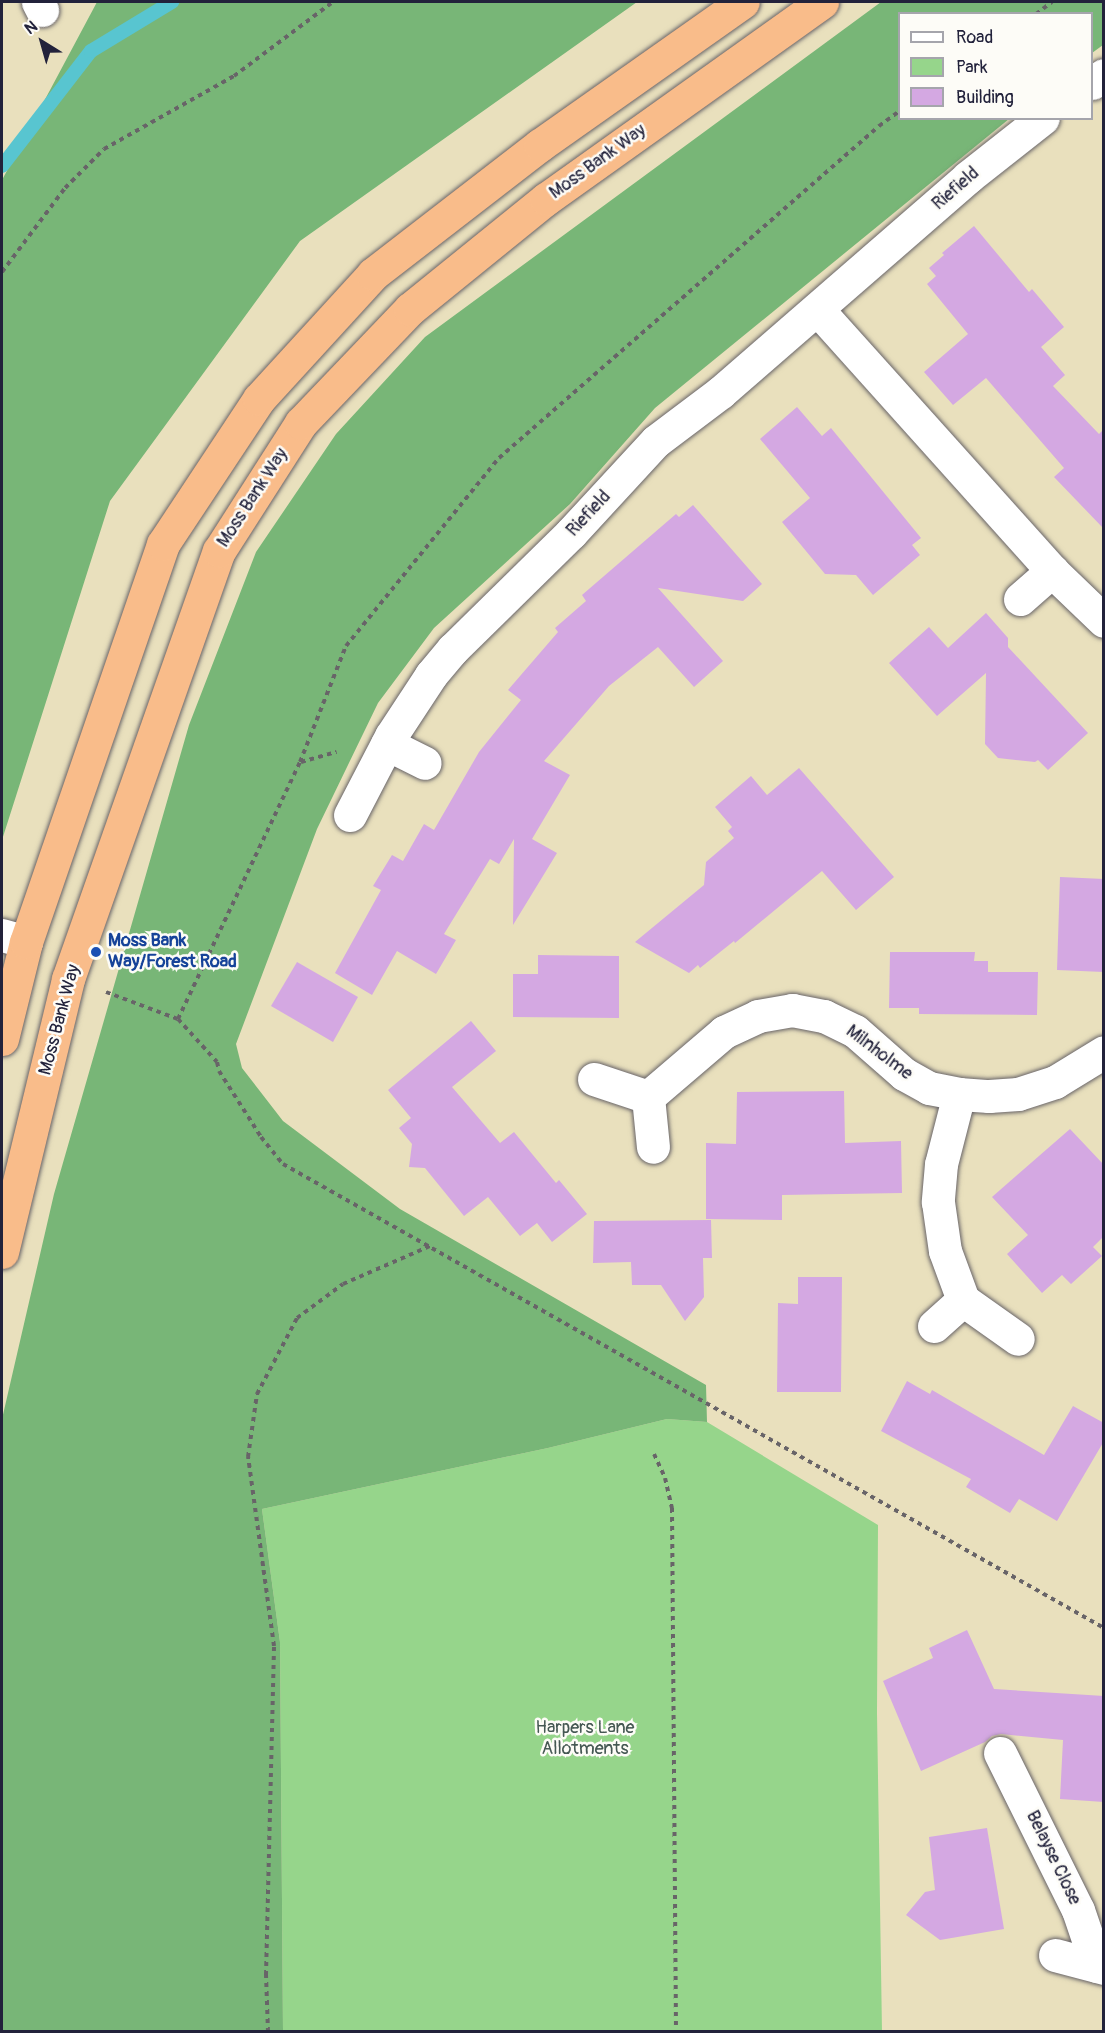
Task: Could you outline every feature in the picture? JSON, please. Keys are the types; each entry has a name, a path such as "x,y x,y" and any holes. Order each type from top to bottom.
{"highway":[{"path":"2,1038 14,938 163,544 259,399 373,274 540,145 743,2"},
{"name":"Moss Bank Way","path":"2,1252 68,979 219,551 301,423 410,309 546,199 822,2"}],"street":[{"name":"Riefield","path":"350,815 407,709 453,648 571,533 656,441 721,392 818,310 968,177 1040,120"},
{"path":"818,310 1052,571 1104,621"},
{"path":"1020,599 1052,571"},
{"path":"387,744 425,763"},
{"name":"Milnholme","path":"648,1097 724,1032 758,1016 792,1010 825,1016 855,1031 904,1074 929,1088 958,1094 989,1096 1017,1094 1055,1082 1104,1052"},
{"path":"594,1079 648,1097 654,1147"},
{"path":"958,1094 941,1164 938,1202 945,1251 963,1300 1018,1339"},
{"path":"934,1326 963,1300"},
{"name":"Belayse Close","path":"1000,1753 1074,1900 1100,1967"},
{"name":"Belayse Close","path":"1055,1955 1100,1967"}],"path":[{"path":"2,273 65,188 104,149 234,76 333,2"},
{"path":"1039,12 1052,2"},
{"path":"178,1019 300,762 346,646 499,458 879,126 898,112"},
{"path":"68,979 178,1019 217,1062 219,1071 261,1137 283,1164 1104,1629"},
{"path":"268,2031 266,1975 274,1646 248,1457 257,1394 297,1318 343,1284 430,1246"},
{"path":"654,1454 665,1478 672,1508 676,2031"}],"green space":[{"path":"97,2 637,2 300,241 110,501 2,840 2,180"},
{"path":"881,2 1103,2 1103,45 1093,52 1093,12 898,12 898,120 1008,120 655,408 570,504 434,628 378,703 317,829 236,1044 242,1068 283,1121 400,1209 706,1385 707,1422 667,1419 548,1448 262,1509 280,1642 283,2031 2,2031 2,1419 54,1194 189,725 256,552 336,434 425,337"},
{"name":"Harpers Lane Allotments","path":"667,1419 707,1422 878,1525 877,1713 882,2031 283,2031 280,1642 262,1509 548,1448"}],"building":[{"path":"974,226 1029,292 1032,289 1064,327 1041,347 1065,375 1053,386 1099,434 1104,429 1104,529 1054,477 1064,468 986,378 953,405 924,372 968,334 927,284 936,276 929,268 944,255 942,253"},
{"path":"797,407 822,436 831,428 921,538 912,545 920,555 873,595 856,575 825,574 782,522 810,498 760,439"},
{"path":"693,505 762,584 743,601 658,588 723,661 694,687 658,647 609,686 544,761 570,775 532,839 557,853 513,925 514,839 499,864 490,859 444,934 456,940 436,974 397,951 372,995 335,973 381,890 373,886 392,855 403,861 424,824 434,830 479,752 521,700 508,690 558,632 555,628 586,601 582,595 676,514 679,517"},
{"path":"986,613 1008,638 1008,647 1088,733 1048,770 1038,760 1035,762 998,758 985,744 986,673 937,716 889,663 929,627 948,648"},
{"path":"799,768 894,877 856,910 822,871 735,943 734,941 700,968 698,965 689,973 635,942 704,885 706,862 734,838 728,831 732,827 715,807 751,776 767,795"},
{"path":"1060,877 1104,879 1104,972 1057,970"},
{"path":"890,952 975,952 974,961 988,961 988,972 1038,972 1037,1015 919,1014 919,1008 889,1008"},
{"path":"538,955 619,956 619,1018 513,1017 513,974 538,974"},
{"path":"297,962 358,997 333,1042 271,1006"},
{"path":"471,1021 496,1051 452,1087 500,1143 514,1132 556,1183 559,1180 587,1214 552,1242 537,1223 520,1236 488,1197 464,1216 425,1168 409,1167 412,1144 399,1128 411,1118 388,1090"},
{"path":"844,1091 845,1143 901,1141 902,1193 782,1195 782,1220 706,1219 706,1143 736,1144 737,1092"},
{"path":"1070,1129 1104,1165 1104,1236 1093,1247 1102,1256 1071,1284 1062,1275 1042,1293 1007,1254 1028,1235 992,1197"},
{"path":"711,1220 712,1258 703,1258 704,1297 685,1321 661,1285 632,1285 631,1262 593,1263 594,1221"},
{"path":"798,1277 842,1277 841,1392 777,1392 778,1303 798,1304"},
{"path":"907,1381 930,1394 932,1390 1044,1455 1073,1406 1104,1423 1104,1441 1057,1521 1019,1499 1010,1513 966,1487 971,1479 881,1431"},
{"path":"967,1630 994,1689 1104,1696 1104,1802 1060,1799 1063,1740 1001,1734 992,1736 985,1742 921,1771 883,1681 933,1658 929,1648"},
{"path":"987,1828 1004,1929 940,1940 906,1915 925,1892 935,1890 929,1837"}],"waterway":[{"path":"2,166 91,51 172,2"}],"place":[{"name":"Moss Bank Way/Forest Road","path":"96,952"}]}
